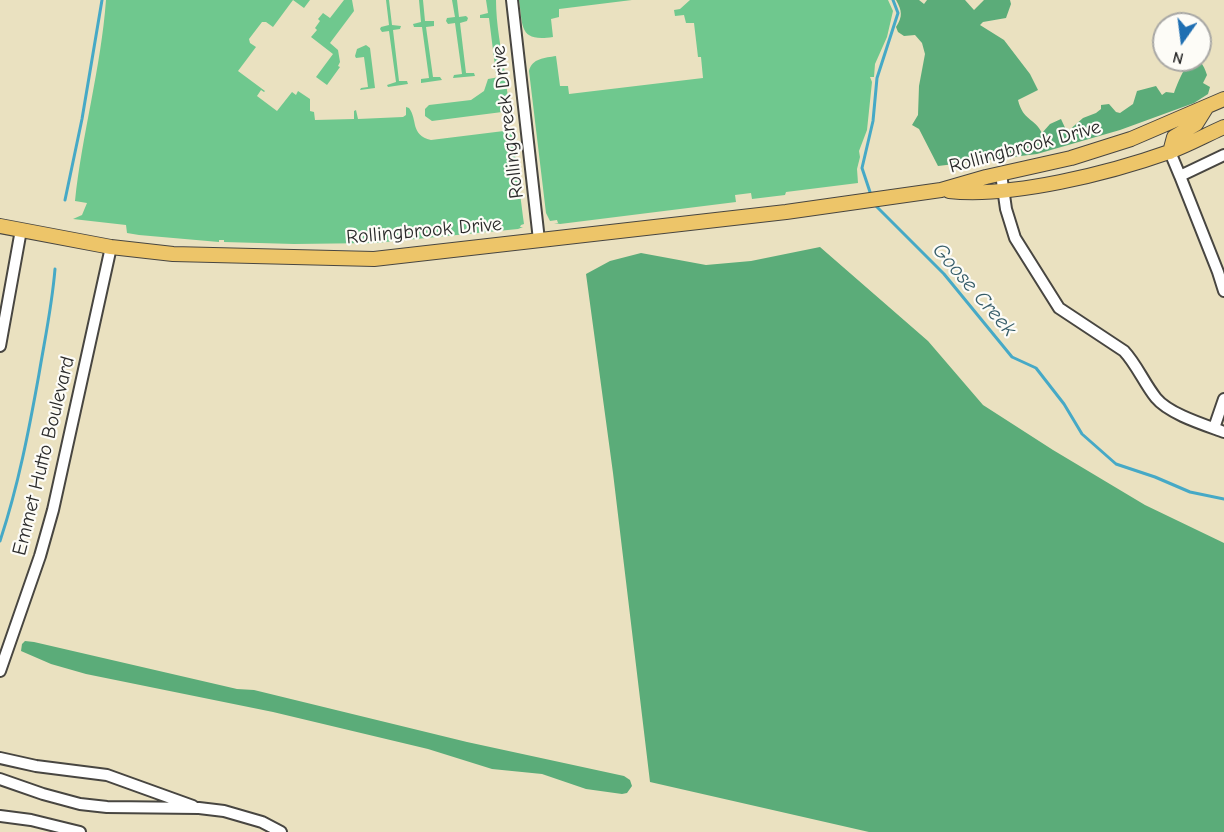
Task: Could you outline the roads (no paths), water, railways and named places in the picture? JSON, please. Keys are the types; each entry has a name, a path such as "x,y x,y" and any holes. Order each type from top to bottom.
{"main road":[{"name":"Rollingbrook Drive","path":"0,226 111,247 204,256 374,259 786,212 941,190 1071,158 1131,139 1224,99"},
{"path":"1170,152 1174,137 1196,124 1206,108"},
{"name":"Rollingbrook Drive","path":"941,190 969,193 1057,183 1170,152 1224,127"}],"street":[{"name":"Rollingcreek Drive","path":"512,0 539,240"},
{"path":"1170,152 1224,291"},
{"path":"1180,176 1224,155"},
{"path":"1001,174 1006,209 1015,238 1059,308 1124,351 1131,358 1157,399 1172,410 1219,430 1224,399"},
{"path":"0,346 21,230"},
{"name":"Emmet Hutto Boulevard","path":"0,670 40,556 53,510 111,247"},
{"path":"0,758 36,766 107,775 199,808"},
{"path":"0,779 80,804 106,807 199,808 239,814 282,832"},
{"path":"0,816 31,820 80,832"}],"waterway":[{"path":"65,200 82,119 102,0"},
{"name":"Goose Creek","path":"871,195 862,168 873,121 877,78 898,13 893,0"},
{"name":"Goose Creek","path":"874,204 944,274 1012,357 1036,368 1064,404 1082,434 1116,464 1190,492 1224,499"},
{"path":"0,541 27,437 48,322 55,269"}]}
